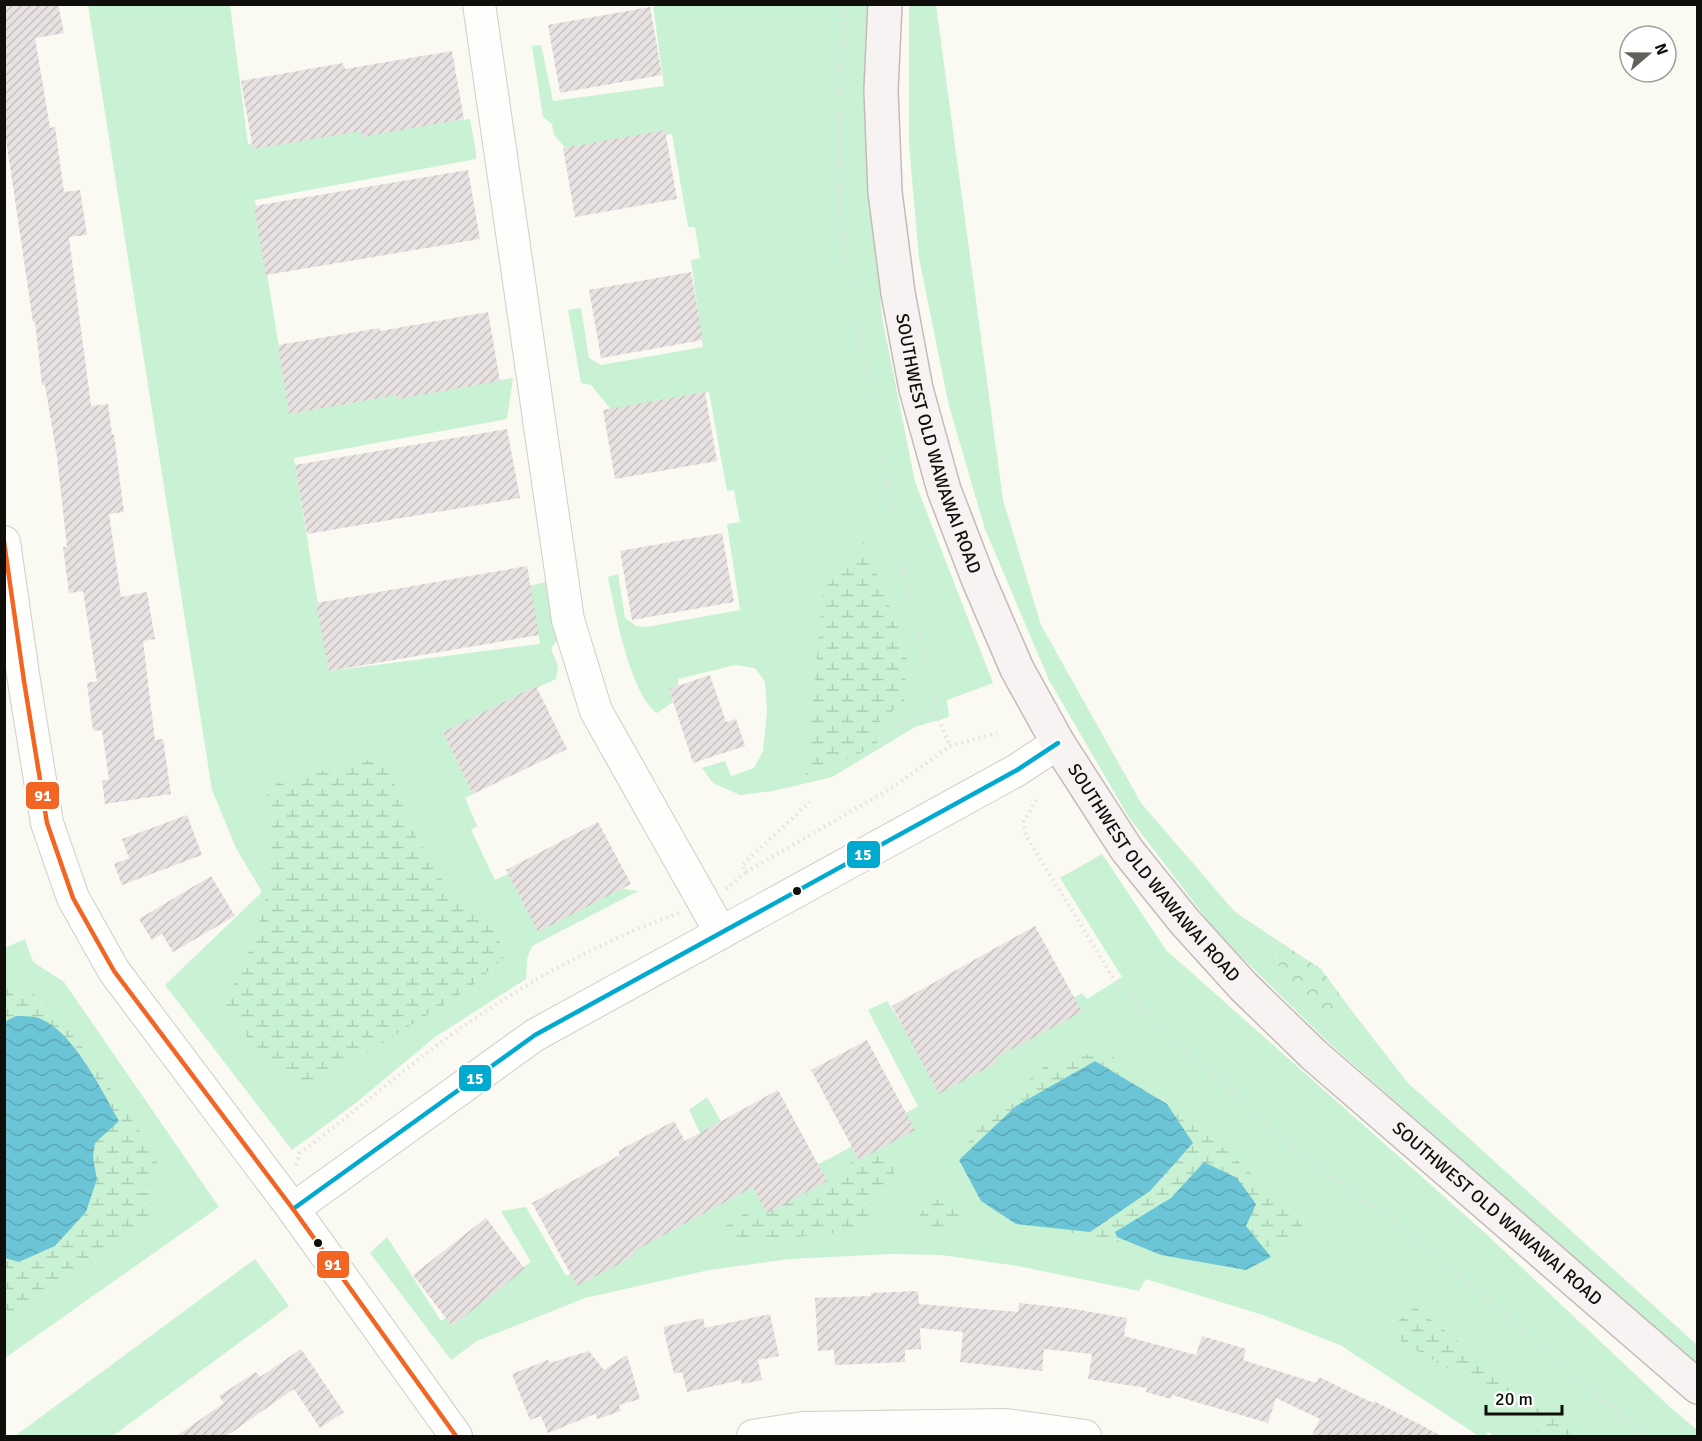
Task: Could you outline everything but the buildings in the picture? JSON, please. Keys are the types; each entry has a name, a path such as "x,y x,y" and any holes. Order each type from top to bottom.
{"main road":[{"name":"SOUTHWEST OLD WAWAWAI ROAD","path":"885,4 881,90 885,192 898,293 916,389 944,490 979,580 1017,669 1059,743 1127,850 1185,922 1243,986 1314,1056 1698,1387"}],"street":[{"path":"479,4 568,620 596,711 721,933"},
{"path":"4,542 14,682 47,823 73,898 114,971 293,1209 456,1437"},
{"path":"293,1209 535,1035 1017,770 1059,743"},
{"path":"753,1437 803,1428 931,1431 1006,1425 1085,1437"}],"path":[{"path":"844,4 838,183 842,236 892,515 936,697 935,711 950,746"},
{"path":"891,728 935,711"},
{"path":"297,1165 300,1153 454,1033 494,1006 563,964 642,926 705,902 746,872 895,786 950,746 997,733"},
{"path":"1036,800 1024,821 1026,836 1114,979 1147,1013 1276,1133 1317,1166 1400,1226 1644,1437"},
{"path":"746,872 742,865 810,802"}],"green space":[{"path":"88,5 230,5 248,144 470,119 476,159 255,200 289,409 513,378 507,419 294,458 329,671 540,644 530,586 545,582 557,641 551,648 558,666 556,679 443,732 473,794 465,798 477,826 471,830 495,880 508,874 638,891 532,946 527,959 526,979 435,1037 357,1102 292,1150 165,985 262,892 236,848 212,790"},
{"path":"653,5 872,5 865,118 882,317 915,482 993,683 947,700 949,717 915,727 832,777 773,791 740,795 713,783 702,768 725,761 731,776 754,768 763,751 767,712 765,682 755,668 735,665 678,679 678,686 669,689 673,702 657,713 647,703 631,670 619,630 608,577 618,574 625,618 636,626 646,627 740,610 727,524 740,522 734,490 727,491 709,392 613,412 591,385 581,383 568,310 581,308 589,358 601,365 703,347 691,260 700,258 695,227 688,227 672,134 570,153 554,135 552,124 543,117 532,46 541,45 553,101 664,86"},
{"path":"909,5 936,5 1003,500 1041,625 1141,803 1235,912 1271,936 1279,968 1323,1014 1352,1011 1407,1082 1697,1345 1697,1365 1330,1044 1218,934 1128,816 1049,680 985,529 949,406 919,258 909,144"},
{"path":"864,542 907,651 904,701 877,724 877,746 806,776 823,591"},
{"path":"378,758 393,780 413,831 448,889 490,923 507,955 467,990 315,1085 286,1076 247,1037 225,1005 259,927 269,882 267,791 283,779"},
{"path":"1102,854 1166,950 1484,1232 1697,1430 1697,1436 1494,1436 1488,1432 1486,1436 1479,1436 1340,1345 1263,1315 1146,1279 1139,1291 1018,1266 942,1255 891,1254 790,1259 709,1270 585,1298 477,1341 451,1360 370,1253 387,1237 441,1321 531,1262 501,1211 526,1207 566,1276 728,1191 689,1110 707,1097 762,1193 842,1152 918,1106 868,1010 887,1001 936,1078 1082,993 1087,999 1122,977 1060,878"},
{"path":"1271,936 1321,969 1352,1011 1323,1014 1299,1003 1279,968"},
{"path":"25,939 33,962 64,982 219,1207 5,1358 4,1316 83,1271 119,1247 151,1190 140,1193 140,1183 5,989 5,948"},
{"path":"4,989 27,989 61,1016 156,1157 158,1169 140,1183 140,1193 152,1190 152,1211 119,1247 83,1271 5,1316 5,1258 19,1262 55,1246 86,1212 97,1179 93,1157 95,1143 5,1022"},
{"path":"1106,1051 1236,1159 1307,1231 1276,1246 1170,1247 1088,1239 1007,1208 970,1181 969,1132 1049,1062"},
{"path":"881,1152 893,1160 894,1179 875,1194 867,1228 819,1235 741,1241 717,1232 745,1213 838,1185 845,1170 859,1157"},
{"path":"960,1198 959,1225 937,1228 927,1226 917,1220 929,1200"},
{"path":"255,1259 289,1306 114,1436 15,1436"},
{"path":"1415,1307 1577,1436 1544,1436 1501,1400 1401,1341 1393,1325"}],"water":[{"path":"16,1016 35,1017 61,1033 84,1061 119,1121 95,1143 93,1157 97,1179 86,1212 55,1246 19,1262 4,1258 4,1022"},
{"path":"1095,1061 1167,1104 1193,1143 1150,1191 1090,1232 1016,1224 981,1201 959,1160 1016,1106"},
{"path":"1204,1162 1237,1178 1256,1204 1246,1226 1271,1257 1246,1270 1161,1255 1117,1237 1115,1232 1171,1198"}],"transit line":[{"name":"91","path":"4,542 47,823 73,898 114,971 293,1209 456,1436"},
{"name":"15","path":"293,1209 535,1035 1017,770 1058,743"}]}
